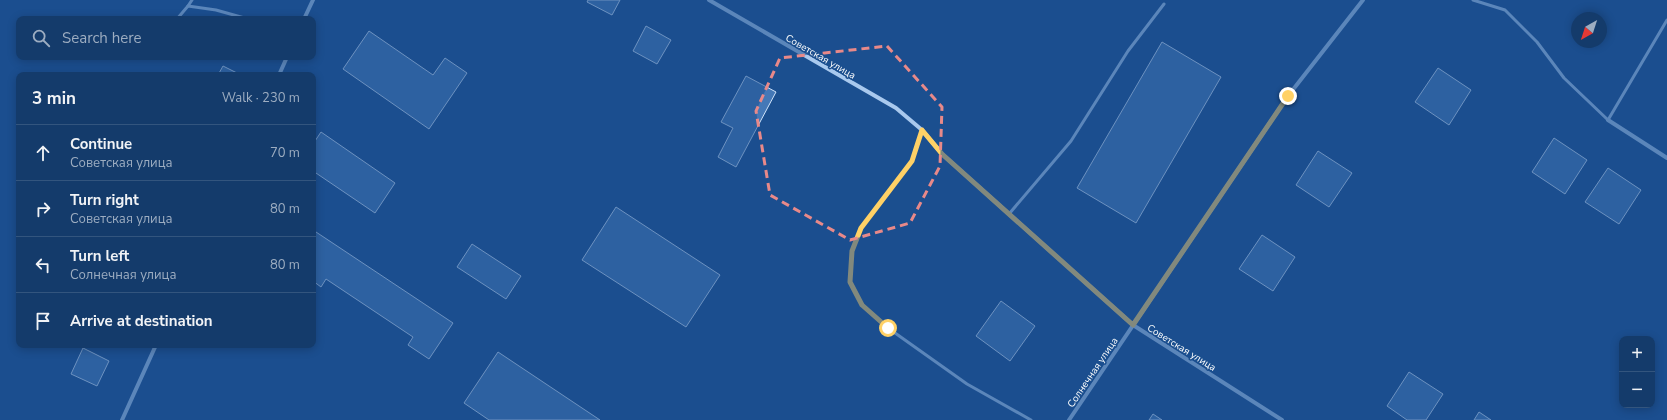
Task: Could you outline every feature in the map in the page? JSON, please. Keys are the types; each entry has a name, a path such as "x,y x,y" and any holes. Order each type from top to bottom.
{"street":[{"path":"305,16 313,0"},
{"name":"Советская улица","path":"709,0 896,108 922,130 942,154 1133,325 1282,420"},
{"name":"Солнечная улица","path":"1069,420 1288,96 1363,0"},
{"path":"280,72 286,60"},
{"path":"1608,120 1667,158"},
{"path":"122,420 155,348"}],"lane":[{"path":"180,16 192,0"},
{"path":"1473,0 1505,10 1537,42 1564,78 1608,120 1667,20"},
{"path":"1008,214 1071,141 1128,51 1164,4"},
{"path":"188,6 216,10 237,16"},
{"path":"922,130 912,161 861,228 852,251 850,282 862,305 888,328 967,384 1031,420"}],"highlighted area":[{"path":"887,46 942,107 940,166 910,223 850,240 770,195 756,111 780,58"}],"building":[{"path":"588,0 620,0 612,15 587,2"},
{"path":"646,26 671,40 657,64 633,51"},
{"path":"369,31 433,75 445,58 467,73 429,129 343,69"},
{"path":"1162,42 1221,77 1136,223 1077,188"},
{"path":"223,66 235,72 220,72"},
{"path":"1438,68 1471,90 1449,125 1415,102"},
{"path":"746,76 776,92 736,167 718,157 733,128 721,122"},
{"path":"321,132 395,183 375,213 316,173 316,140"},
{"path":"1554,138 1587,160 1565,194 1532,172"},
{"path":"1318,151 1352,173 1329,207 1296,185"},
{"path":"1608,168 1641,190 1619,224 1585,202"},
{"path":"616,207 720,275 686,327 582,260"},
{"path":"316,232 453,323 429,359 408,345 413,337 326,279 321,287 316,283"},
{"path":"1262,235 1295,257 1273,291 1239,269"},
{"path":"472,244 521,276 506,299 457,267"},
{"path":"1001,301 1035,326 1010,361 976,336"},
{"path":"83,348 109,361 97,386 71,374"},
{"path":"498,352 600,420 489,420 464,403"},
{"path":"1409,372 1443,394 1426,420 1407,420 1387,406"},
{"path":"1479,412 1491,420 1474,420"},
{"path":"1153,414 1162,420 1149,420"}],"route":[{"path":"888,328 862,305 850,282 852,251 861,228 912,161 922,130 942,154 1133,325 1288,96"}]}
